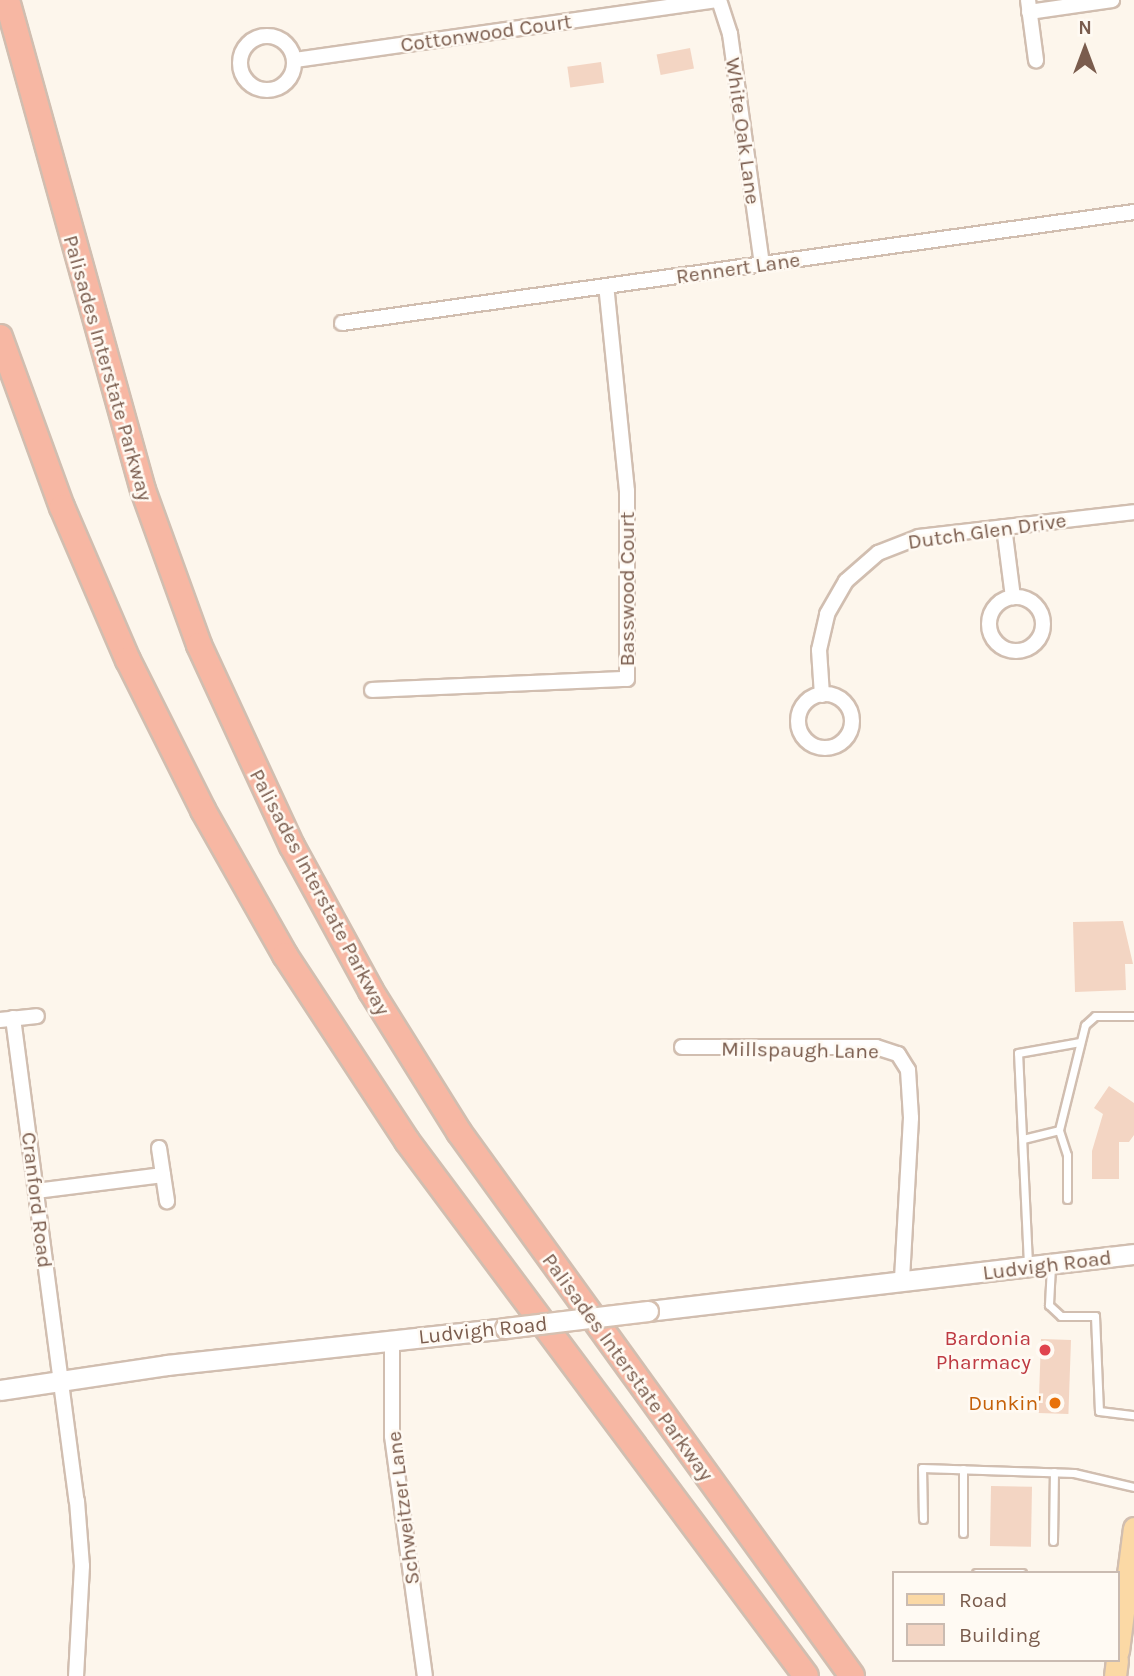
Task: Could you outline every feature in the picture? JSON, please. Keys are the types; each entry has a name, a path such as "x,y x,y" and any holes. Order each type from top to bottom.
{"highway":[{"name":"Palisades Interstate Parkway","path":"7,0 143,489 200,645 292,846 364,979 459,1132 852,1676"},
{"name":"Palisades Interstate Parkway","path":"0,337 62,507 128,660 203,810 285,955 407,1141 806,1676"}],"main road":[{"path":"1120,1621 1123,1577 1134,1528"}],"street":[{"name":"Cottonwood Court","path":"295,60 719,0"},
{"name":"White Oak Lane","path":"719,0 730,34 762,264"},
{"path":"1036,60 1029,6 1112,0"},
{"name":"Rennert Lane","path":"342,323 1134,212"},
{"name":"Basswood Court","path":"372,690 627,679 627,491 606,286"},
{"name":"Dutch Glen Drive","path":"822,695 823,626 832,603 856,570 905,541 1134,512"},
{"path":"1004,527 1013,597"},
{"path":"7,1019 37,1016"},
{"name":"Cranford Road","path":"7,1019 36,1191 82,1566 76,1676"},
{"name":"Millspaugh Lane","path":"682,1047 877,1047 898,1054 908,1070 911,1118 902,1280"},
{"path":"159,1148 167,1200"},
{"path":"36,1191 163,1175"},
{"name":"Ludvigh Road","path":"0,1390 392,1340 1134,1254"},
{"name":"Schweitzer Lane","path":"392,1340 392,1436 425,1676"}],"lane":[{"path":"1067,1199 1066,1155 1059,1130 1086,1025 1096,1016 1134,1016"},
{"path":"1028,1268 1019,1051 1080,1042"},
{"path":"1023,1139 1059,1130"},
{"path":"1051,1265 1049,1305 1061,1316 1095,1316 1099,1411 1134,1415"},
{"path":"923,1519 922,1468 1054,1472 1134,1487"},
{"path":"963,1469 963,1534"},
{"path":"1053,1541 1054,1472"}],"building":[{"path":"690,48 694,69 661,75 657,54"},
{"path":"601,62 604,83 570,88 567,67"},
{"path":"1123,921 1133,964 1125,964 1126,990 1075,992 1073,922"},
{"path":"1109,1086 1134,1103 1134,1135 1129,1142 1119,1142 1119,1179 1092,1179 1092,1151 1103,1114 1094,1108"},
{"path":"1041,1339 1071,1340 1068,1414 1038,1413"},
{"path":"991,1486 1032,1487 1031,1547 990,1546"}],"place":[{"name":"Bardonia Pharmacy","path":"1045,1350"},
{"name":"Dunkin'","path":"1055,1403"}]}
